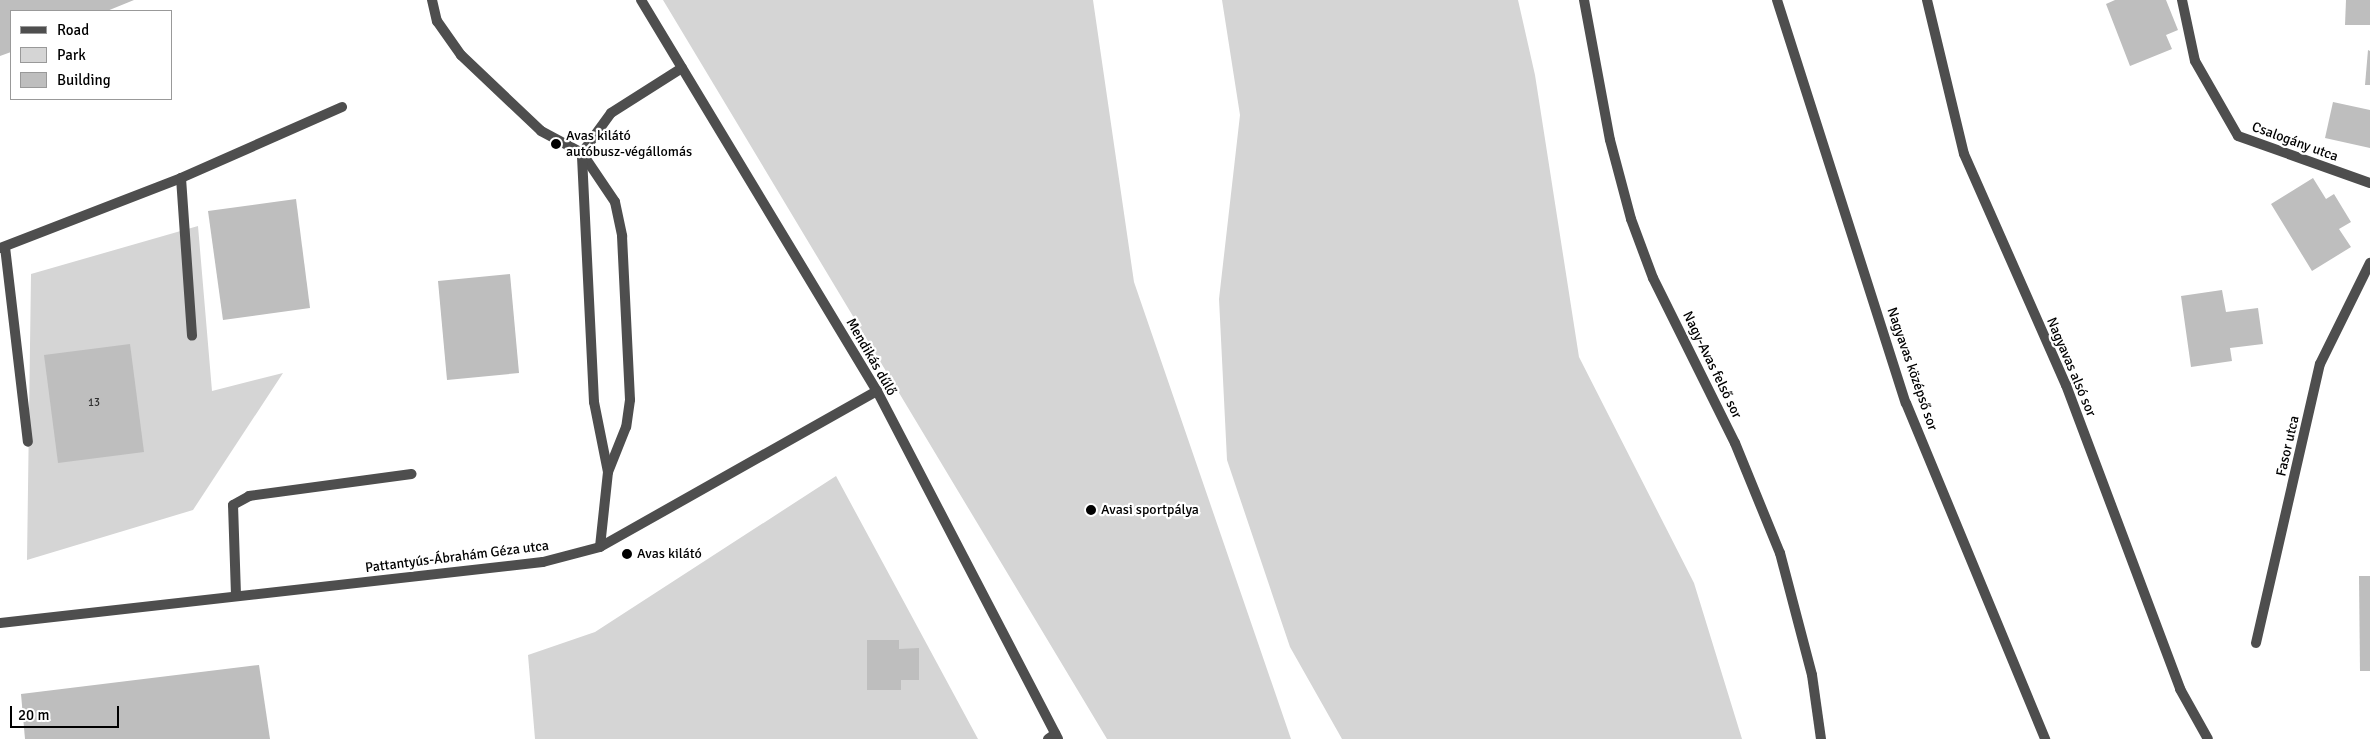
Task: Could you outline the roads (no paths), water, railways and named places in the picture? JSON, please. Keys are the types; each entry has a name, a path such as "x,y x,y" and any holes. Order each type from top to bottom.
{"street":[{"path":"432,0 437,21 461,55 541,131 582,153 614,202 622,236 630,400 626,427 608,472 600,547"},
{"name":"Mendikás dűlő","path":"641,0 877,391 1054,737"},
{"name":"Nagy-Avas felső sor","path":"1584,0 1610,140 1631,219 1653,278 1735,443 1780,553 1812,675 1821,739"},
{"name":"Nagyavas középső sor","path":"1777,0 1906,403 2045,739"},
{"name":"Nagyavas alsó sor","path":"1927,0 1964,154 2066,385 2180,689 2208,739"},
{"name":"Csalogány utca","path":"2182,0 2195,61 2238,136 2370,183"},
{"path":"608,472 594,402 582,153 610,113 682,68"},
{"path":"28,442 2,248 181,178 342,107"},
{"path":"181,178 192,336"},
{"name":"Fasor utca","path":"2256,643 2320,364 2370,263"},
{"name":"Pattantyús-Ábrahám Géza utca","path":"0,624 236,595 543,562 600,547 877,391"},
{"path":"236,595 233,505 249,496 412,474"}],"place":[{"name":"Avas kilátó autóbusz-végállomás","path":"556,144"},
{"name":"Avasi sportpálya","path":"1091,510"},
{"name":"Avas kilátó","path":"627,554"}]}
